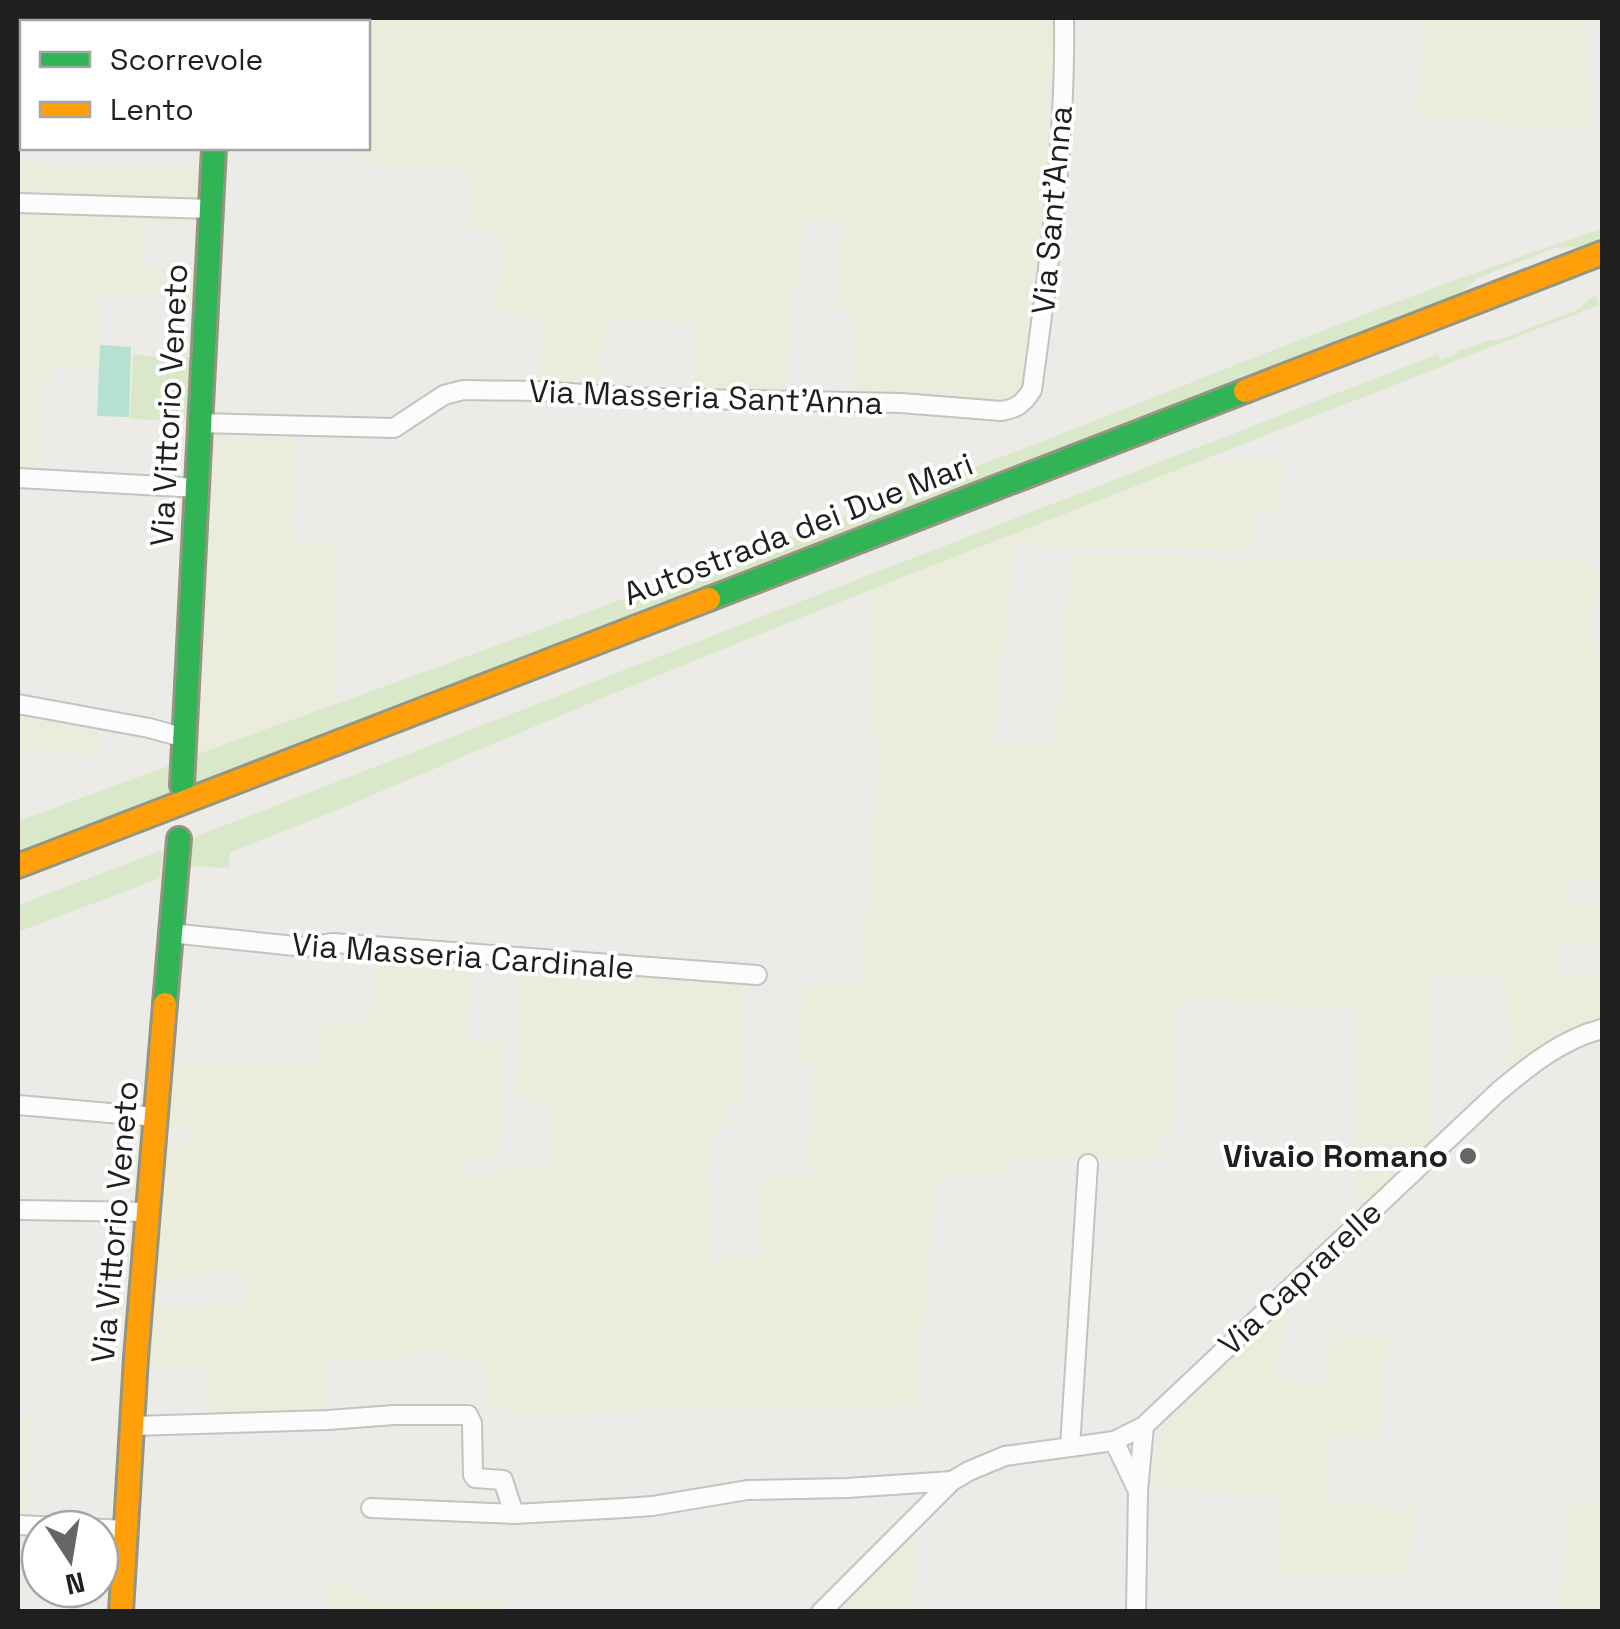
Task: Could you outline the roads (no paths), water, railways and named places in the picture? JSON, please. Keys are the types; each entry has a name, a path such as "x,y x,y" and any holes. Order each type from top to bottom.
{"main road":[{"name":"Via Vittorio Veneto","path":"182,785 214,150"},
{"name":"Autostrada dei Due Mari","path":"18,866 1602,252"},
{"name":"Autostrada dei Due Mari","path":"18,886 1602,272"},
{"name":"Via Vittorio Veneto","path":"121,1612 136,1358 179,839"}],"street":[{"name":"Via Sant'Anna","path":"1026,400 1032,390 1049,268 1063,96 1064,18"},
{"path":"18,202 211,209"},
{"name":"Via Masseria Sant'Anna","path":"199,423 394,428 444,395 463,390 902,404 1001,411 1016,409 1026,400"},
{"path":"18,478 198,488"},
{"path":"18,704 185,738"},
{"name":"Via Masseria Cardinale","path":"170,933 306,947 333,943 757,975"},
{"name":"Via Caprarelle","path":"952,1481 1004,1456 1114,1441 1144,1426 1498,1092 1562,1045 1602,1030"},
{"path":"18,1105 156,1117"},
{"path":"1070,1448 1088,1164"},
{"path":"18,1210 149,1212"},
{"path":"133,1426 468,1414 472,1423 473,1475 503,1480 514,1514"},
{"path":"1136,1612 1138,1491 1144,1426"},
{"path":"1114,1441 1138,1491"},
{"path":"371,1508 514,1514 652,1506 746,1490 952,1481"},
{"path":"821,1612 952,1481"},
{"path":"18,1525 126,1530"}],"place":[{"name":"Vivaio Romano","path":"1468,1156"}]}
